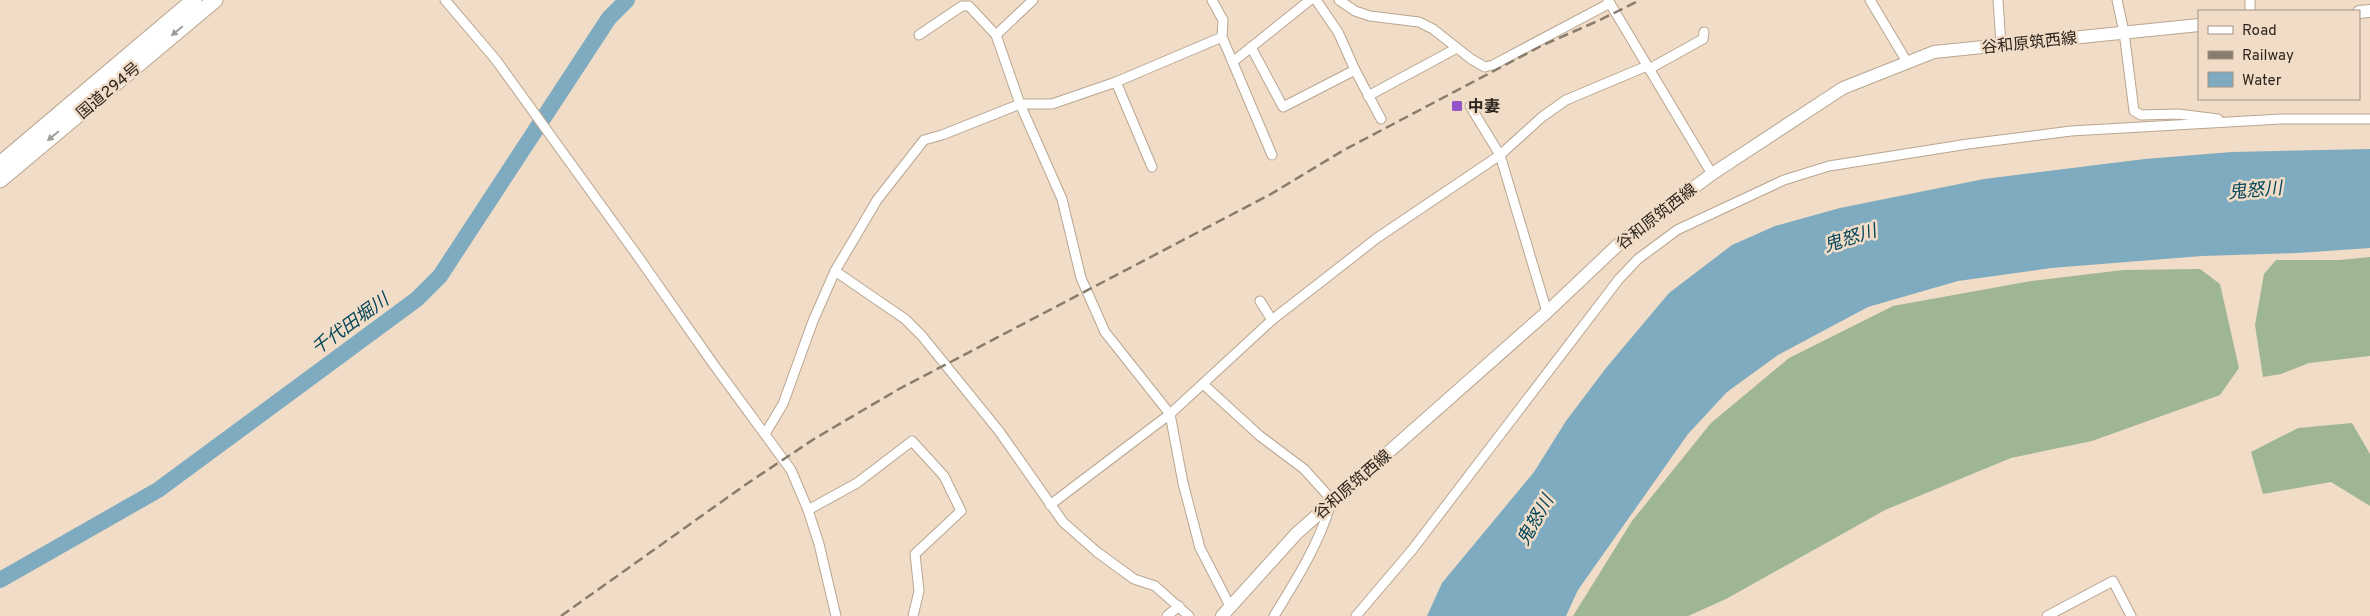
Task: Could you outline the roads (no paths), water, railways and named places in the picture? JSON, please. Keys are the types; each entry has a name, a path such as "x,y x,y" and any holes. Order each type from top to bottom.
{"highway":[{"name":"国道294号","path":"0,164 194,0"},
{"name":"国道294号","path":"0,180 215,0"}],"main road":[{"name":"谷和原筑西線","path":"1222,616 1297,532 1546,312 1623,240 1712,174 1843,88 1934,52 2198,25"}],"street":[{"path":"446,0 496,60 792,470 819,544 836,616"},
{"path":"996,35 1033,0"},
{"path":"1212,0 1223,20 1222,37 1234,61 1272,155"},
{"path":"1234,61 1310,0"},
{"path":"1316,0 1338,32 1355,70 1381,119"},
{"path":"1339,0 1355,11 1370,16 1418,22 1433,29 1471,60 1485,67 1493,65 1609,2 1712,174"},
{"path":"1870,0 1907,62"},
{"path":"1998,0 2001,45"},
{"path":"2117,0 2124,32 2134,111 2141,115 2199,116 2225,122"},
{"path":"919,35 962,6 969,6 996,35 1020,104 1062,200 1081,278 1105,332 1170,414 1183,483 1200,548 1230,606"},
{"path":"1050,505 1170,414 1272,320 1377,238 1500,155 1542,117 1566,100 1648,67 1703,39 1704,32"},
{"path":"765,434 783,404 813,321 835,271 877,200 924,140 942,135 1020,104 1052,104 1116,82 1222,37"},
{"path":"1251,47 1283,107 1355,70"},
{"path":"1368,96 1457,48"},
{"path":"1116,82 1152,167"},
{"path":"1470,106 1500,155 1546,312"},
{"path":"1356,616 1412,550 1619,279 1638,259 1677,230 1784,180 1829,166 1968,144 2071,131 2225,122 2370,119"},
{"path":"835,271 905,319 922,336 1000,430 1063,522 1097,552 1134,578 1155,586 1189,616"},
{"path":"1260,301 1272,320"},
{"path":"1203,384 1260,436 1304,469 1332,500 1326,522 1304,566 1274,616"},
{"path":"808,510 857,483 912,441 944,476 961,511 915,554 919,591 913,616"},
{"path":"2047,616 2112,581 2131,616"},
{"path":"1167,616 1179,606"}],"water":[{"name":"鬼怒川","path":"2370,149 2370,248 2298,253 2202,256 2051,268 1958,281 1868,307 1778,355 1727,392 1688,434 1578,590 1566,616 1427,616 1442,583 1534,472 1566,421 1606,368 1669,293 1732,245 1775,226 1840,208 1984,179 2145,159 2232,152"}],"waterway":[{"name":"千代田堀川","path":"0,580 158,490 417,299 440,276 609,18 627,0"}],"railway":[{"path":"561,616 745,485 814,439 899,389 1271,194 1344,150 1543,45 1640,0"}],"place":[{"name":"中妻","path":"1457,106"}]}
